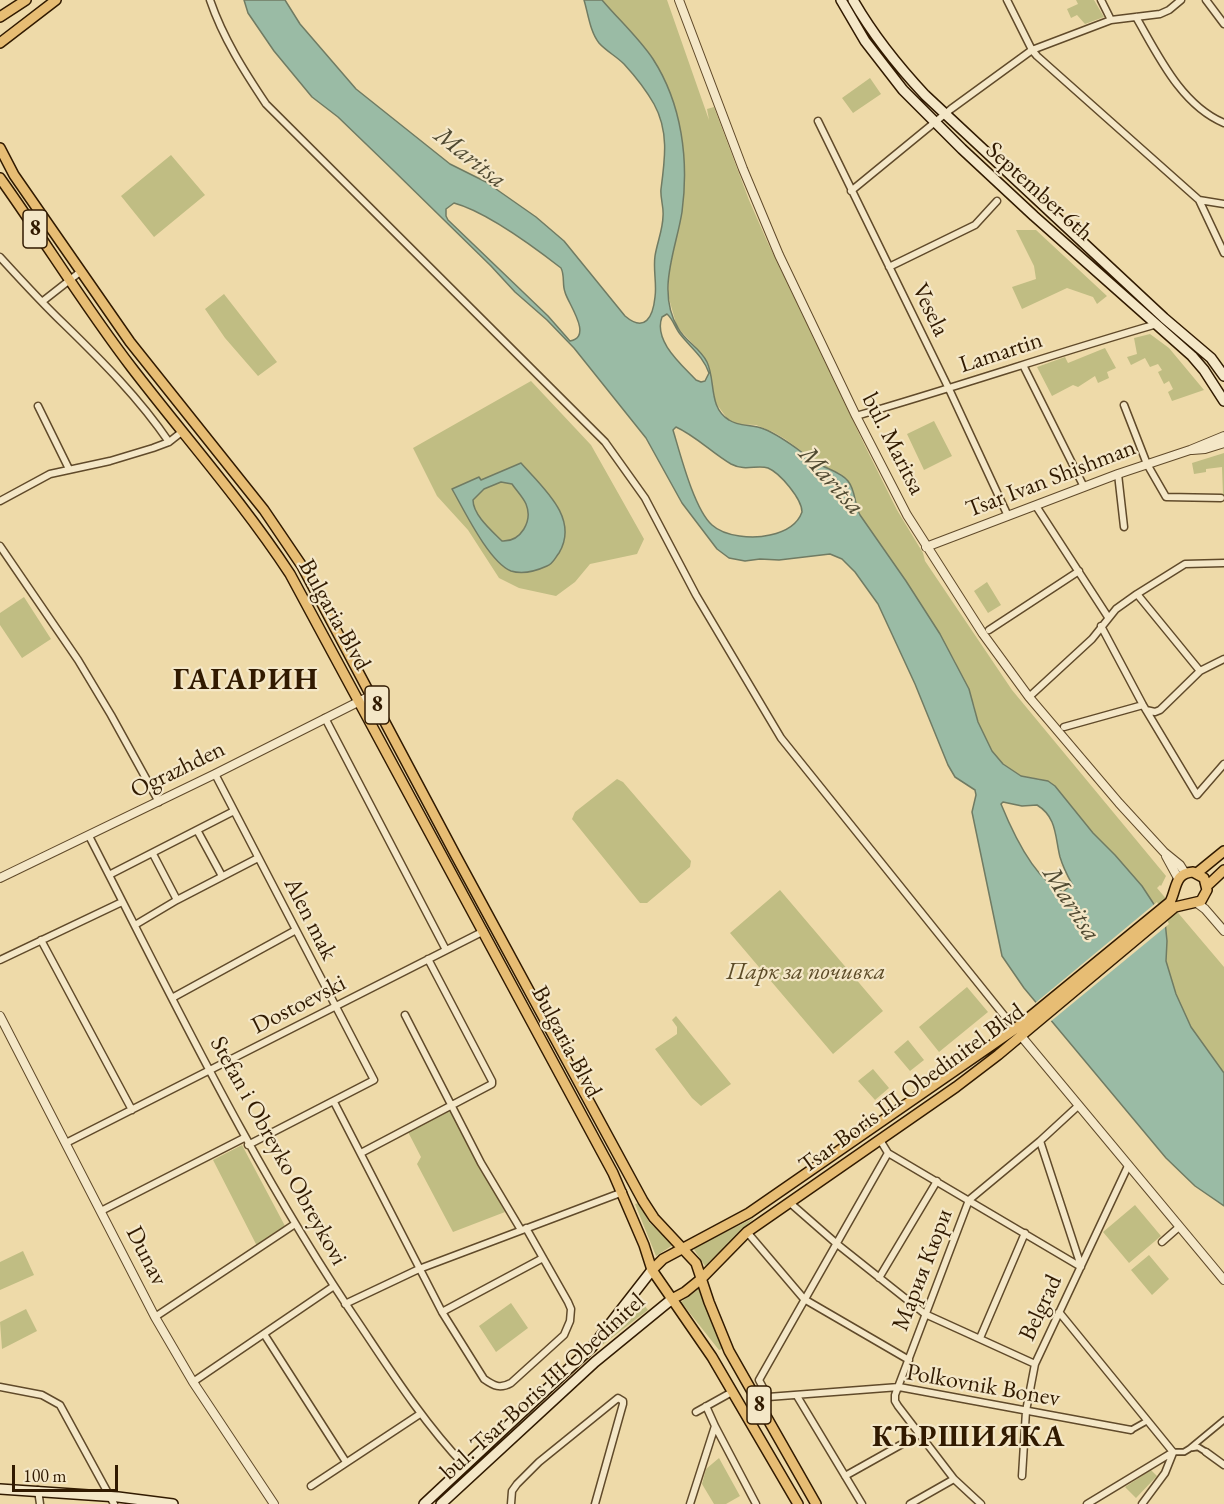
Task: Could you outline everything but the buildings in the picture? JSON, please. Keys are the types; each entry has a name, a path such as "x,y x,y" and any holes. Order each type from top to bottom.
{"main road":[{"path":"0,17 26,0"},
{"path":"0,44 17,28 56,0"},
{"name":"September 6th","path":"841,0 887,72 1034,216 1158,323 1204,370 1224,401"},
{"name":"September 6th","path":"853,0 870,30 895,63 945,115 1164,318 1211,358 1224,376"},
{"name":"8","path":"0,148 14,175 130,342 264,510 302,566 643,1201 654,1218 696,1263 729,1351 816,1504"},
{"name":"Bulgaria Blvd","path":"0,178 69,281 131,367 224,483 284,565 313,613 623,1192 652,1270"},
{"path":"1224,851 1197,873 1182,876 1172,905 1202,903 1207,886 1224,870"},
{"path":"1197,873 1204,878 1207,886"},
{"path":"1175,891 1179,899 1186,904"},
{"name":"Tsar Boris III Obedinitel Blvd","path":"701,1279 747,1232 956,1087 1172,905"},
{"name":"Tsar Boris III Obedinitel Blvd","path":"682,1249 749,1213 1018,1033"},
{"path":"652,1270 663,1259 682,1249"},
{"name":"8","path":"652,1270 712,1357 798,1504"},
{"name":"bul. Tsar Boris III Obedinitel","path":"424,1504 592,1347 652,1270"},
{"path":"672,1299 701,1279"},
{"name":"bul. Tsar Boris III Obedinitel","path":"441,1504 594,1362 672,1299"},
{"path":"0,1489 38,1490 112,1500 173,1504"}],"street":[{"path":"210,0 237,60 266,104 605,442 645,498 696,595 781,738 1018,1033 1224,1280"},
{"name":"bul. Maritsa","path":"679,0 766,224 856,416 907,514 983,634 1029,697 1164,852 1182,876"},
{"path":"1007,0 1032,50 1199,200 1224,253"},
{"path":"1101,0 1111,20"},
{"path":"851,191 936,122 1032,50 1111,20 1160,14 1181,0"},
{"path":"1206,0 1224,24"},
{"path":"1136,17 1178,86 1197,105 1224,123"},
{"name":"Vesela","path":"818,121 949,389 1008,516"},
{"path":"1199,200 1224,204"},
{"path":"889,267 975,225 998,201"},
{"path":"0,257 92,349 155,422 169,442"},
{"path":"43,301 80,272"},
{"name":"Lamartin","path":"856,416 1158,323"},
{"path":"1023,365 1084,487"},
{"path":"1124,405 1147,464 1166,497 1221,498"},
{"path":"38,406 69,468"},
{"path":"0,501 50,474 69,468 110,461 153,448 169,442 183,431"},
{"name":"Tsar Ivan Shishman","path":"926,547 1224,436"},
{"name":"Tsar Ivan Shishman","path":"1190,450 1206,449 1224,443"},
{"path":"1118,474 1124,527"},
{"path":"1036,506 1108,617"},
{"path":"0,546 78,660 159,802"},
{"path":"1029,697 1092,639 1108,617 1137,594 1185,564 1224,563"},
{"path":"988,630 1079,571"},
{"path":"1137,594 1200,670"},
{"path":"1101,626 1144,708 1197,795 1224,764"},
{"path":"1064,727 1144,708 1155,712 1160,710 1200,670 1224,659"},
{"name":"Ograzhden","path":"0,878 159,802 372,695"},
{"path":"325,718 446,950"},
{"name":"Alen mak","path":"215,774 374,1080 334,1102"},
{"path":"109,875 234,811"},
{"path":"197,830 222,876"},
{"name":"Stefan i Obreyko Obreykovi","path":"89,836 244,1138 295,1224 345,1304 420,1414 465,1466"},
{"path":"153,854 177,900"},
{"path":"135,925 177,900 258,858"},
{"path":"0,960 122,902"},
{"path":"1202,903 1224,931"},
{"path":"172,998 296,930"},
{"name":"Dostoevski","path":"66,1143 484,932"},
{"path":"41,940 132,1110"},
{"path":"361,1153 490,1087 492,1081 428,959"},
{"path":"248,1145 334,1102 442,1312 484,1379 495,1386 505,1386 564,1335 570,1321 571,1309 543,1258 481,1163 405,1015"},
{"name":"Dunav","path":"0,1016 155,1317 193,1382 274,1504"},
{"name":"Мария Кюри","path":"898,1388 969,1200 1078,1106"},
{"path":"101,1210 244,1138"},
{"path":"880,1140 888,1153 1081,1267"},
{"path":"1040,1141 1081,1267"},
{"path":"768,1397 759,1380 888,1153"},
{"name":"Belgrad","path":"1022,1476 1026,1412 1035,1365 1128,1166"},
{"path":"879,1278 938,1181"},
{"path":"345,1304 419,1269 623,1192"},
{"path":"789,1202 837,1244 925,1314 1035,1365"},
{"path":"155,1317 295,1224"},
{"path":"1162,1242 1179,1227"},
{"path":"747,1232 804,1299 909,1360"},
{"path":"980,1338 1024,1233"},
{"path":"442,1312 543,1258"},
{"path":"193,1382 334,1286"},
{"path":"1059,1312 1173,1452"},
{"path":"264,1334 346,1462"},
{"path":"0,1387 42,1395 60,1405 112,1500"},
{"path":"898,1388 895,1401 954,1479 981,1504"},
{"name":"Polkovnik Bonev","path":"758,1402 768,1397 898,1388 1131,1430"},
{"path":"696,1412 732,1392"},
{"path":"798,1396 862,1504"},
{"path":"511,1504 512,1491 539,1462 615,1399 621,1399 624,1404 596,1504"},
{"path":"706,1406 756,1504"},
{"path":"311,1486 420,1414"},
{"path":"1131,1430 1147,1420"},
{"path":"1087,1504 1173,1452 1184,1452 1189,1449 1224,1420"},
{"path":"690,1504 715,1426"},
{"path":"845,1476 920,1434"},
{"path":"1189,1449 1198,1447 1224,1464"},
{"path":"1143,1504 1164,1473 1173,1452"},
{"path":"910,1504 954,1479"},
{"path":"38,1490 40,1504"}],"green space":[{"path":"602,0 667,0 709,120 707,109 714,107 767,241 866,448 897,510 923,553 925,561 1012,690 1166,876 1161,886 1157,888 1224,967 1224,1073 1191,1027 1176,994 1166,961 1167,941 1157,907 1124,865 1093,833 1055,786 1041,779 1021,776 1003,764 992,751 978,722 974,705 955,661 906,581 863,521 841,474 818,463 773,432 756,425 729,421 715,402 709,366 695,346 677,327 668,295 669,272 682,211 684,182 682,138 661,73 652,58"},
{"path":"1076,0 1094,0 1104,17 1085,24 1077,15 1071,18 1067,9 1078,4"},
{"path":"870,78 881,94 853,113 842,98"},
{"path":"171,155 205,195 154,237 121,196"},
{"path":"1016,230 1036,230 1107,296 1097,304 1093,297 1067,288 1022,309 1012,287 1036,279 1034,266"},
{"path":"224,294 277,362 258,376 225,338 205,309"},
{"path":"1150,334 1169,348 1204,390 1172,401 1168,392 1173,389 1169,381 1164,384 1158,372 1162,370 1158,364 1150,367 1145,358 1131,365 1127,357 1137,354 1134,338"},
{"path":"1105,348 1116,368 1107,372 1109,378 1098,383 1095,376 1078,387 1073,385 1052,396 1037,367 1065,357 1068,363"},
{"path":"531,381 591,445 644,539 637,554 590,564 575,582 556,596 519,588 499,578 468,530 437,496 413,448"},
{"path":"934,421 952,456 924,470 907,434"},
{"path":"1224,453 1223,495 1222,467 1206,469 1206,472 1194,474 1192,463"},
{"path":"987,582 1001,605 988,613 974,591"},
{"path":"24,597 51,639 22,658 0,625 0,613"},
{"path":"617,779 623,782 691,861 690,867 647,903 640,903 572,819 575,812"},
{"name":"Парк за почивка","path":"780,890 883,1011 833,1054 730,933"},
{"path":"967,987 988,1012 939,1052 919,1027"},
{"path":"676,1016 731,1084 701,1106 692,1098 655,1049 677,1034 677,1027 672,1020"},
{"path":"908,1040 924,1060 910,1071 894,1052"},
{"path":"873,1069 889,1088 875,1100 858,1081"},
{"path":"450,1110 505,1212 453,1232 417,1164 421,1157 408,1132"},
{"path":"242,1145 285,1226 257,1246 213,1160"},
{"path":"639,1203 649,1222 673,1245 656,1256 635,1204"},
{"path":"1135,1205 1161,1236 1129,1263 1103,1232"},
{"path":"754,1218 705,1266 693,1248"},
{"path":"23,1251 34,1275 0,1290 0,1262"},
{"path":"1149,1255 1169,1279 1152,1295 1131,1270"},
{"path":"699,1289 722,1349 719,1350 681,1302"},
{"path":"638,1297 648,1310 593,1352"},
{"path":"511,1303 528,1328 496,1352 479,1326"},
{"path":"26,1309 37,1331 2,1349 0,1322"},
{"path":"719,1458 740,1496 726,1504 714,1504 702,1484 706,1469"},
{"path":"1151,1470 1157,1476 1136,1498 1125,1487"}],"water":[{"name":"Maritsa","path":"244,0 285,0 300,24 356,89 450,164 486,182 536,217 564,241 625,316 638,323 643,323 650,316 655,297 655,256 663,221 661,192 664,135 659,114 644,88 624,64 596,39 584,0 602,0 641,43 663,76 671,95 677,113 684,153 682,212 670,270 668,300 678,328 707,362 718,408 729,420 771,432 848,481 860,515 940,634 969,689 978,722 992,751 1003,764 1021,776 1048,781 1055,786 1093,833 1142,886 1165,921 1166,961 1176,994 1191,1027 1224,1073 1224,1206 1195,1186 1166,1158 1024,988 1002,956 972,812 975,790 955,777 948,765 915,684 878,604 855,572 842,559 830,554 745,561 729,558 717,549 682,503 646,438 574,348 338,117 312,97 274,51 248,13","holes":["454,203 481,214 561,268 565,292 579,326 580,333 577,338 570,341 548,316 448,220 446,209","667,314 669,316 680,334 703,362 709,373 705,381 696,380 670,352 662,335 660,326 662,317","676,427 683,431 731,464 746,468 764,467 773,471 790,487 798,500 802,512 800,517 789,528 756,537 724,532 712,525 699,507 673,430","1003,802 1022,806 1037,805 1048,815 1054,828 1061,861 1072,884 1063,892 1052,886 1025,854 1001,804"]},
{"path":"521,463 548,493 562,515 565,528 564,540 559,553 551,564 534,571 516,572 503,566 494,557 452,489 479,477 481,480","holes":["501,482 512,484 526,504 528,517 520,534 515,538 502,541 480,517 473,500 484,489"]}],"pier":[{"path":"1157,902 1169,924 1050,1022 1034,1004"}],"district":[{"name":"ГАГАРИН","path":"246,681"},
{"name":"КЪРШИЯКА","path":"969,1438"}]}
